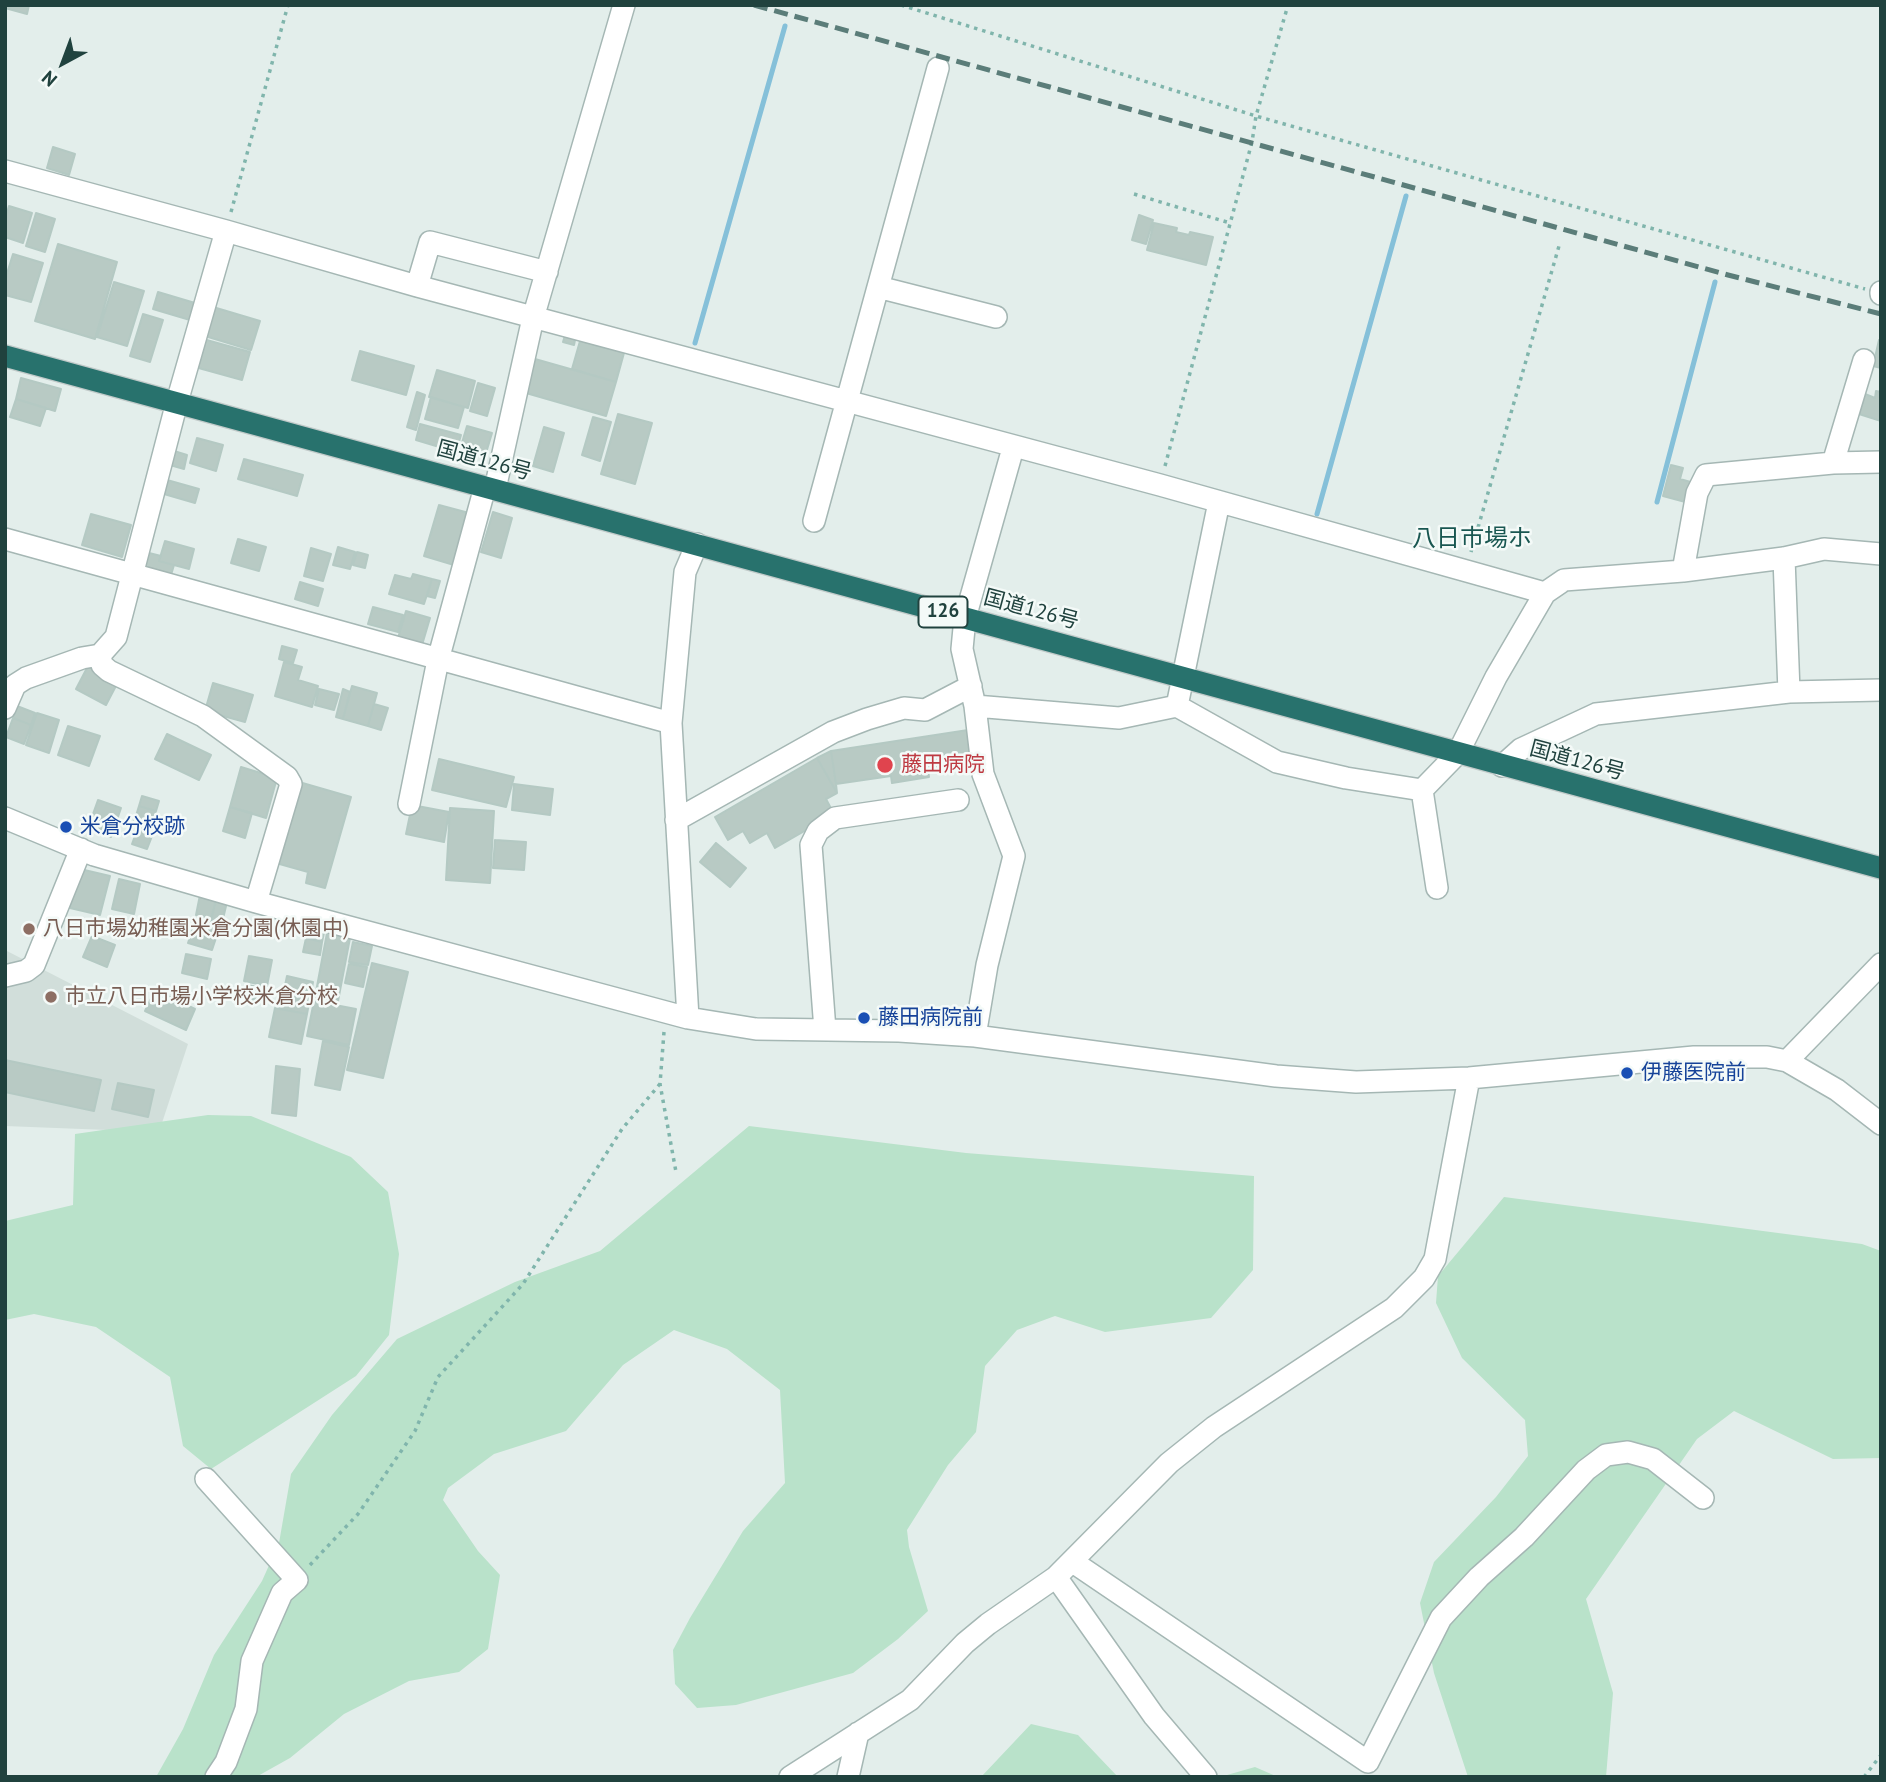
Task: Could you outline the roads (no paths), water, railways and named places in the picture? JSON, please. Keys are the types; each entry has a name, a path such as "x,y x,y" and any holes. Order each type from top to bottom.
{"highway":[{"name":"国道126号","path":"5,356 1881,868"}],"street":[{"path":"409,804 438,660 490,488 534,318 624,5"},
{"path":"814,521 938,68"},
{"path":"5,171 534,318 846,400 1013,448 1160,485 1545,593"},
{"path":"5,708 15,685 26,678 82,657 100,655 116,637 177,402 226,231"},
{"path":"417,286 430,242 547,272"},
{"path":"877,287 996,317"},
{"path":"1833,463 1864,360"},
{"path":"975,1036 986,965 1014,856 982,774 973,696 962,649 965,618 1013,448"},
{"path":"1683,571 1697,493 1706,475 1833,463 1881,462"},
{"path":"1177,706 1219,502"},
{"path":"5,540 671,723"},
{"path":"688,1018 671,723 685,572 696,544"},
{"path":"1422,790 1458,753 1496,677 1545,593 1564,580 1683,571 1784,558 1824,549 1881,554"},
{"path":"1784,558 1789,692"},
{"path":"100,655 102,665 109,671 203,716 287,777 291,783 256,902"},
{"path":"1502,766 1521,748 1596,714 1789,692 1881,690"},
{"path":"676,820 833,732 904,708 925,710 973,696 1119,718 1177,706 1277,762 1346,778 1422,790"},
{"path":"1422,790 1437,888"},
{"path":"825,1030 811,845 818,831 835,818 958,800"},
{"path":"5,817 81,849 256,902 688,1018 756,1029 899,1031 975,1036 1276,1076 1356,1082 1469,1078 1695,1057 1767,1057 1787,1061 1837,1090 1881,1124"},
{"path":"5,976 26,971 34,965 81,849"},
{"path":"1787,1061 1881,964"},
{"path":"790,1777 909,1700 965,1643 1073,1562 1169,1463 1214,1427 1394,1308 1424,1278 1436,1259 1469,1078"},
{"path":"1073,1562 1368,1762 1441,1618 1479,1577 1524,1537 1586,1469 1606,1455 1628,1452 1653,1459 1703,1497"},
{"path":"206,1479 297,1580 282,1593 252,1661 246,1709 226,1762 216,1777"},
{"path":"1056,1577 1154,1716 1206,1777"},
{"path":"848,1777 858,1733"}],"waterway":[{"path":"695,343 785,26"},
{"path":"1317,514 1406,196"},
{"path":"1657,502 1715,282"}],"railway":[{"path":"754,5 1728,275 1881,314"}],"place":[{"name":"藤田病院","path":"885,765"},
{"name":"米倉分校跡","path":"66,827"},
{"name":"八日市場幼稚園米倉分園(休園中)","path":"29,929"},
{"name":"市立八日市場小学校米倉分校","path":"51,997"},
{"name":"藤田病院前","path":"864,1018"},
{"name":"伊藤医院前","path":"1627,1073"}],"district":[{"name":"八日市場ホ","path":"1472,539"}]}
